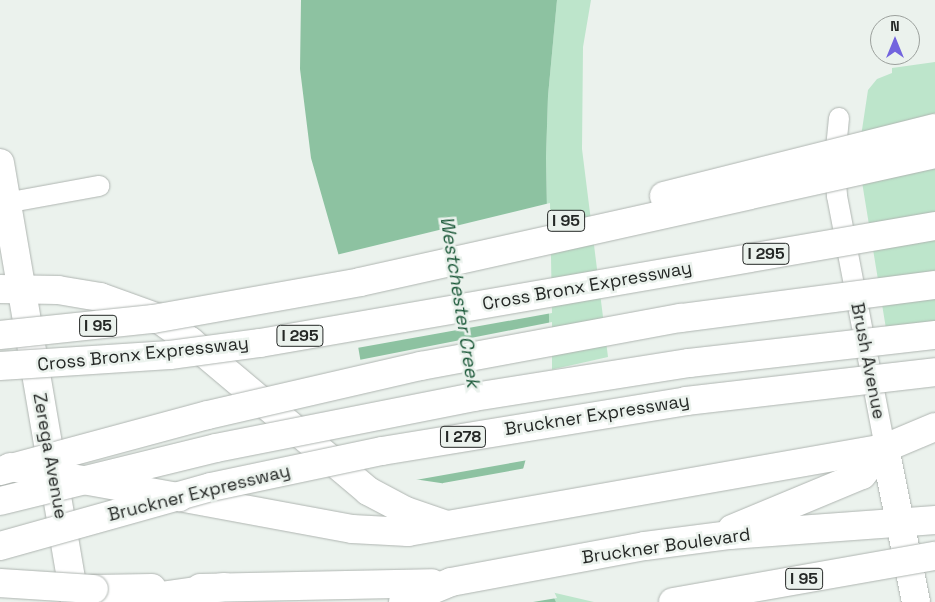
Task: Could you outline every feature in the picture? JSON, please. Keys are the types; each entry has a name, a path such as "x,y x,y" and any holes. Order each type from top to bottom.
{"main road":[{"name":"I 95","path":"0,335 92,327 196,311 935,128"},
{"path":"196,311 405,273 935,154"},
{"name":"Zerega Avenue","path":"0,163 11,289 75,602"},
{"name":"Cross Bronx Expressway","path":"0,366 170,355 260,343 935,226"},
{"path":"0,471 208,415 420,366 681,318 935,285"},
{"path":"11,289 100,296 156,317 368,491 406,511 448,525"},
{"name":"I 278","path":"0,501 216,448 474,397 733,357 935,335"},
{"name":"Bruckner Expressway","path":"0,546 211,487 400,448 686,401 935,372"},
{"path":"0,466 352,529 408,532 885,448 935,426"},
{"path":"718,536 763,514 862,474 885,448"},
{"name":"Brush Avenue","path":"885,448 898,523 916,602"},
{"name":"Bruckner Boulevard","path":"403,602 451,582 645,546 718,536 935,520"},
{"name":"I 95","path":"673,602 935,556"},
{"path":"0,583 94,589 451,582"},
{"path":"119,602 225,587"}],"street":[{"name":"Brush Avenue","path":"839,118 836,160 837,196 885,448"},
{"path":"3,203 99,186"}],"shaded area":[{"path":"557,0 591,0 583,47 582,149 608,357 550,370 546,157 548,96"},
{"path":"935,62 935,335 889,347 862,182 860,143 868,90 877,79 892,73 892,68"},
{"path":"551,592 594,602 556,602"}],"water":[{"name":"Westchester Creek","path":"301,0 557,0 548,96 546,157 550,370 522,473 542,571 556,602 473,602 454,485 380,474 348,288 311,158 300,69"}],"pier":[{"path":"550,203 552,313 357,348 336,255"},
{"path":"552,322 552,370 528,460 410,481 378,476 359,360"},
{"path":"526,468 544,570 557,598 533,602 470,602 452,487 443,486 443,483"}]}
